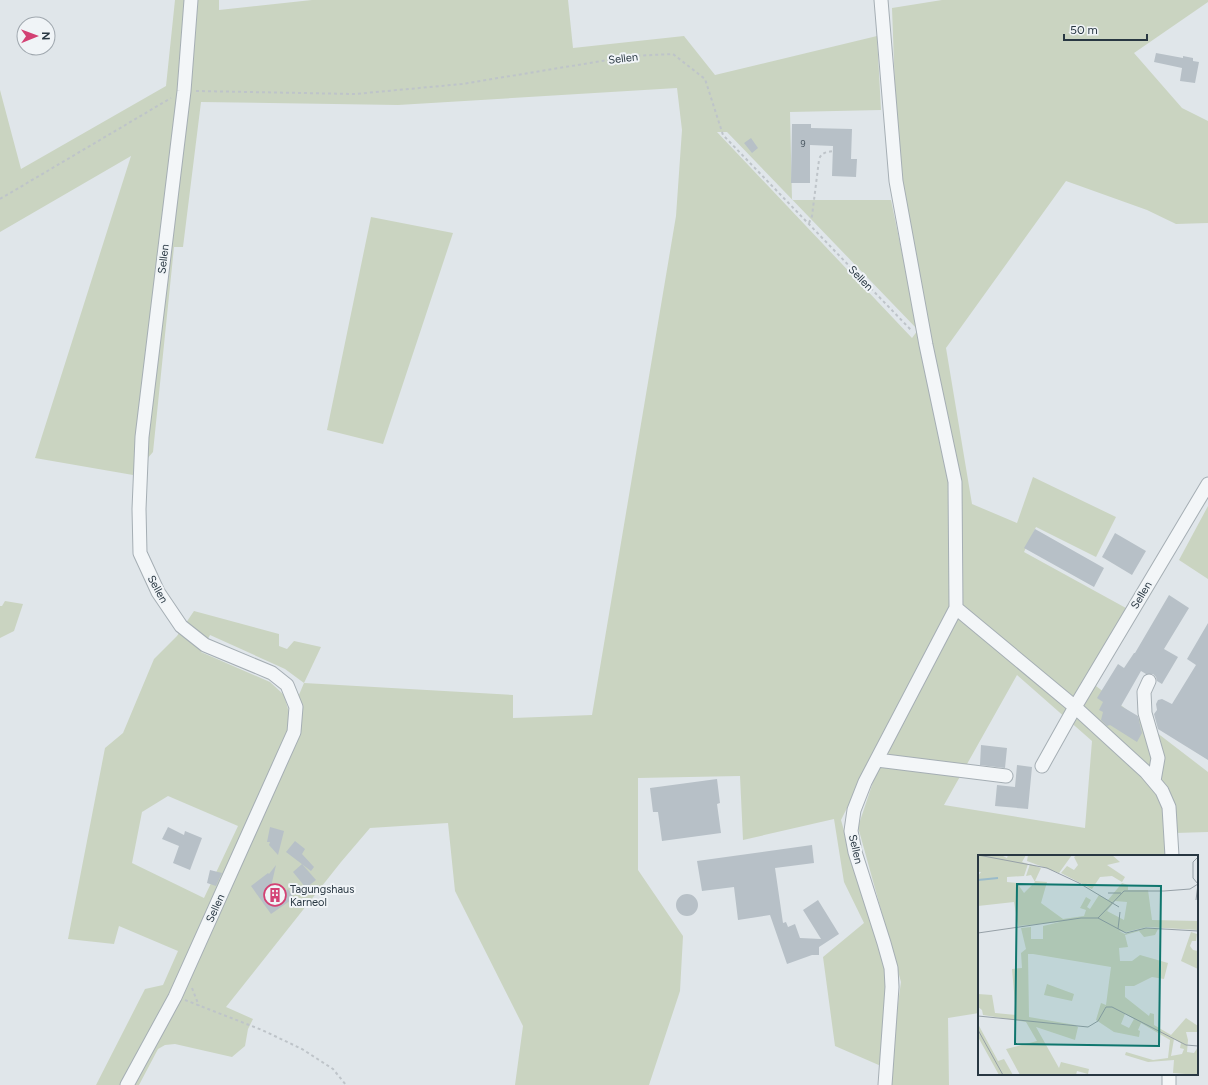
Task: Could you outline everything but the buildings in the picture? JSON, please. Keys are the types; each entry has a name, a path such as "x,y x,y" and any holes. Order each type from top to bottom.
{"street":[{"name":"Sellen","path":"127,1085 175,997 294,732 296,707 287,686 272,673 204,644 181,626 158,592 140,553 139,509 142,437 184,91 191,0"},
{"name":"Sellen","path":"881,0 896,181 926,345 955,482 956,608 877,760 857,801 852,817 851,830 855,852 891,968 892,987 885,1085"},
{"name":"Sellen","path":"1042,766 1075,707 1208,484"},
{"path":"956,608 1075,707 1154,781 1162,791 1169,807 1172,855"},
{"path":"1149,681 1144,692 1145,713 1158,758 1154,781"},
{"path":"877,760 1006,776"}],"path":[{"name":"Sellen","path":"184,91 355,94 462,84 632,56 673,54 705,79 723,135 926,345"},
{"path":"0,199 184,91"},
{"path":"809,223 812,216 820,155 825,152 835,151"},
{"path":"175,997 262,1030 288,1042 325,1063 346,1085"}],"green space":[{"path":"175,0 219,0 219,10 312,0 568,0 573,48 684,36 715,75 877,36 881,110 790,112 792,199 727,132 717,132 912,338 918,330 901,181 895,90 892,8 942,0 1208,0 1208,2 1134,53 1182,108 1208,121 1208,223 1176,224 1147,210 1066,181 946,348 972,504 1017,523 1033,477 1116,517 1096,557 1036,527 1024,552 1135,613 1096,686 1208,772 1208,832 1175,833 1175,855 978,855 978,1013 948,1018 949,1085 890,1085 901,982 858,827 876,773 865,772 841,820 868,915 877,927 887,977 881,1066 835,1046 823,957 864,923 844,882 834,819 743,840 740,776 638,778 638,870 683,936 680,991 649,1085 515,1085 523,1026 455,891 448,823 370,828 341,862 226,1007 253,1019 248,1029 245,1046 232,1057 175,1044 165,1045 158,1049 139,1085 96,1085 145,989 163,985 178,951 119,926 114,944 68,939 105,748 123,733 154,659 177,636 194,611 279,634 279,646 287,649 294,641 321,647 304,683 513,695 513,718 592,715 676,216 682,130 677,88 398,105 201,102 183,247 174,247 153,452 133,475 35,458 131,156 0,232 0,90 21,169 166,86","holes":["210,635 285,669 304,683 290,716 284,695 270,682 201,652","1017,675 1092,741 1085,828 944,805","168,796 238,826 204,898 132,863 142,812"]},
{"path":"793,200 891,200 918,330"},
{"path":"371,217 453,233 383,444 327,430"},
{"path":"1208,506 1208,579 1179,560"},
{"path":"5,601 23,604 14,631 0,638 0,606 2,606"}],"place":[{"name":"Tagungshaus Karneol","path":"275,895"}]}
